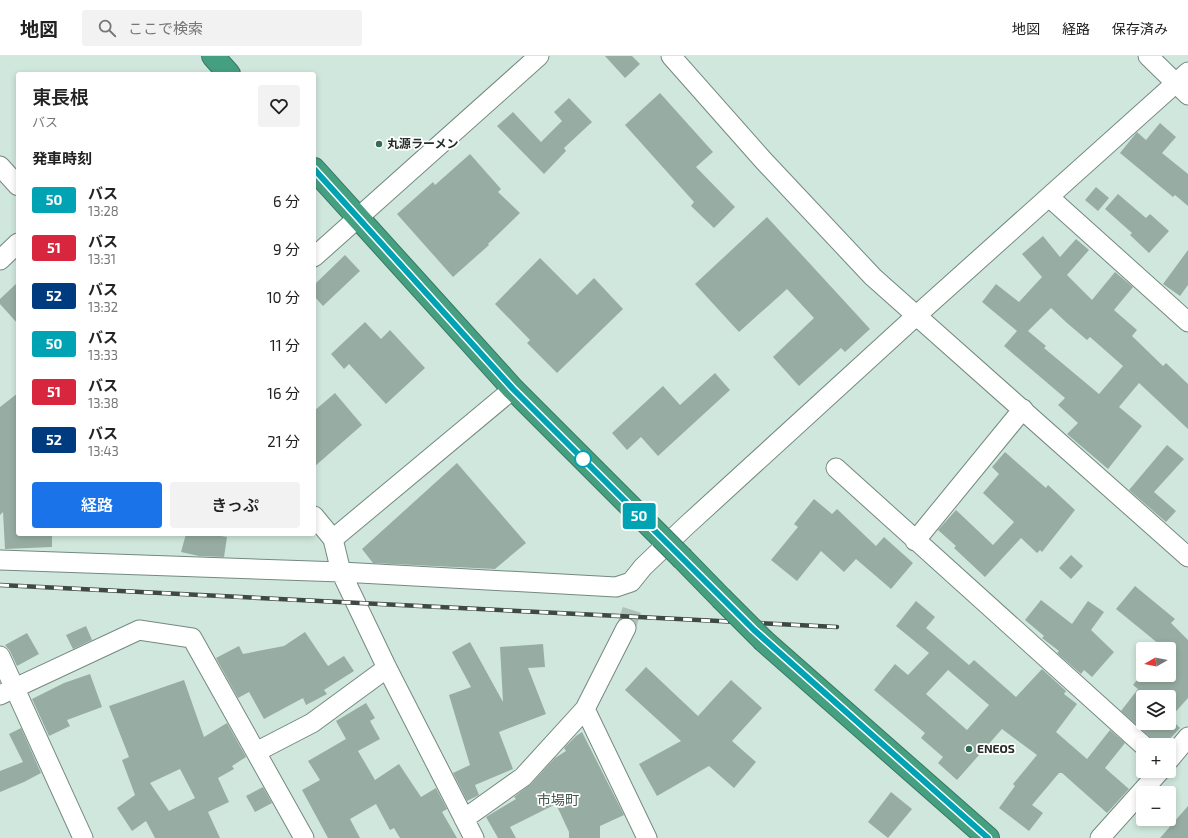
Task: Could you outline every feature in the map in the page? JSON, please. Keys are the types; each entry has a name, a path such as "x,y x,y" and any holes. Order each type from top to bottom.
{"highway":[{"path":"213,56 227,72"},
{"path":"316,171 513,389 764,641 988,838"}],"street":[{"path":"316,255 539,56"},
{"path":"671,56 763,160 873,277 1188,557"},
{"path":"0,560 341,572 616,587 631,582 644,567 686,526 917,315 1049,197 1184,84 1148,56"},
{"path":"0,166 16,184"},
{"path":"1049,197 1188,322"},
{"path":"0,260 16,245"},
{"path":"333,539 513,389"},
{"path":"915,541 1023,409"},
{"path":"836,468 915,541 1136,739"},
{"path":"316,518 333,539 341,572 387,668 474,838"},
{"path":"464,819 523,777 585,709 626,628"},
{"path":"7,692 139,630 192,638 304,838"},
{"path":"0,656 7,692 83,838"},
{"path":"256,752 312,723 387,668"},
{"path":"585,709 647,838"},
{"path":"1176,752 1188,737"},
{"path":"1100,838 1154,778"}],"building":[{"path":"605,56 632,56 640,64 625,78"},
{"path":"660,93 713,152 696,167 735,207 714,228 691,206 694,202 625,125"},
{"path":"569,98 592,122 564,148 566,151 544,174 497,126 513,112 541,142 562,121 554,112"},
{"path":"1160,123 1176,137 1162,153 1188,174 1188,206 1175,195 1173,197 1120,153 1137,132 1146,140"},
{"path":"470,154 501,189 498,192 520,213 488,244 489,245 453,277 397,214 433,182 435,185"},
{"path":"1096,187 1109,198 1098,211 1085,200"},
{"path":"1118,194 1146,218 1150,214 1169,231 1149,253 1130,235 1132,233 1105,209"},
{"path":"767,217 870,329 845,352 841,348 799,386 773,357 814,318 787,289 739,332 695,284"},
{"path":"1043,236 1060,257 1076,239 1089,250 1067,275 1092,300 1115,272 1133,287 1114,310 1137,330 1132,336 1163,366 1166,363 1188,384 1188,429 1139,383 1119,407 1142,426 1108,469 1067,434 1078,423 1058,405 1065,398 1004,346 1017,331 982,302 996,284 1019,302 1042,277 1022,254","holes":["1051,308 1087,340 1090,337 1123,366 1099,394 1044,348 1046,346 1028,331"]},
{"path":"1188,250 1188,285 1180,296 1163,284"},
{"path":"345,255 360,271 323,306 316,298 316,283"},
{"path":"540,258 577,295 594,278 623,309 557,373 527,343 530,340 495,304"},
{"path":"16,284 16,322 0,304 0,299"},
{"path":"365,322 381,339 390,330 425,368 386,404 349,364 344,369 331,354"},
{"path":"715,373 730,390 658,456 641,437 627,450 612,433 663,386 680,405"},
{"path":"335,393 362,425 316,465 316,409"},
{"path":"16,395 16,536 52,536 52,547 5,549 3,512 0,515 0,407"},
{"path":"1167,445 1184,459 1154,492 1176,511 1166,522 1129,490"},
{"path":"1005,452 1046,488 1048,485 1075,510 1042,552 1040,550 1037,553 1021,538 985,577 954,548 956,546 938,530 956,510 993,545 1014,522 983,493 999,474 992,467"},
{"path":"457,463 526,543 495,569 373,563 362,549"},
{"path":"814,499 832,514 837,509 876,546 884,537 913,563 891,589 856,559 844,572 821,551 797,581 771,560 798,527 794,524"},
{"path":"185,536 227,537 224,557 199,556 181,552"},
{"path":"1071,555 1083,566 1071,579 1059,568"},
{"path":"1135,586 1175,619 1171,623 1188,640 1188,698 1176,711 1176,690 1137,690 1138,689 1133,685 1136,681 1176,682 1176,642 1156,642 1116,609"},
{"path":"1041,600 1072,624 1088,601 1104,612 1091,630 1114,652 1092,677 1084,670 1081,674 1057,653 1059,651 1042,638 1044,636 1025,620"},
{"path":"916,601 935,617 926,628 969,665 974,660 1016,697 1042,669 1066,691 1064,694 1077,704 1056,732 1087,759 1110,730 1125,743 1105,768 1129,789 1107,813 1062,773 1059,773 1032,805 1043,813 1029,831 999,808 1015,786 1013,784 1037,755 1002,729 957,780 938,763 943,757 921,738 925,733 874,690 895,664 908,675 929,653 896,626","holes":["948,670 989,705 967,730 926,694"]},
{"path":"86,626 92,640 73,649 66,635"},
{"path":"305,632 328,666 344,656 354,671 324,690 327,694 306,705 303,698 264,719 249,692 238,698 216,658 239,646 243,654 284,646"},
{"path":"27,633 39,654 17,666 10,651 5,645"},
{"path":"470,642 503,702 500,647 543,644 545,667 528,668 546,714 499,732 513,769 475,785 479,795 467,801 453,773 470,765 449,695 471,687 452,652"},
{"path":"646,667 698,716 731,680 762,708 732,741 756,762 734,788 709,766 657,796 639,764 681,741 625,690"},
{"path":"90,674 102,707 67,720 70,726 49,736 32,699 64,683"},
{"path":"184,680 204,737 227,723 246,757 232,766 234,769 218,778 229,802 208,812 220,838 155,838 146,821 132,831 117,808 135,795 122,760 129,757 109,706","holes":["180,769 195,798 169,811 150,783"]},
{"path":"1136,692 1136,724 1121,711"},
{"path":"366,703 375,718 370,721 380,739 358,751 375,780 399,764 421,797 436,788 447,809 442,812 457,838 400,838 394,828 390,830 376,804 350,819 360,838 328,838 302,790 320,780 308,761 346,739 336,721"},
{"path":"1176,724 1180,728 1171,738 1150,737 1142,730 1176,730"},
{"path":"21,728 41,773 0,792 0,771 23,762 9,734"},
{"path":"582,732 624,815 600,826 600,838 569,838 569,832 556,804 510,827 516,838 498,838 486,817 516,799 514,797 531,784 555,758 566,751 564,748"},
{"path":"263,787 272,803 255,812 246,796"},
{"path":"891,792 912,809 888,838 868,822"},
{"path":"1188,806 1188,838 1160,838 1170,826 1176,826 1176,820"}],"tunnel":[{"path":"626,628 634,603"}],"railway":[{"path":"0,585 837,627"}],"bus line":[{"name":"50","path":"316,171 513,389 764,641 988,838"}],"place":[{"name":"丸源ラーメン","path":"379,144"},
{"name":"ENEOS","path":"969,749"}],"district":[{"name":"市場町","path":"558,800"}]}
